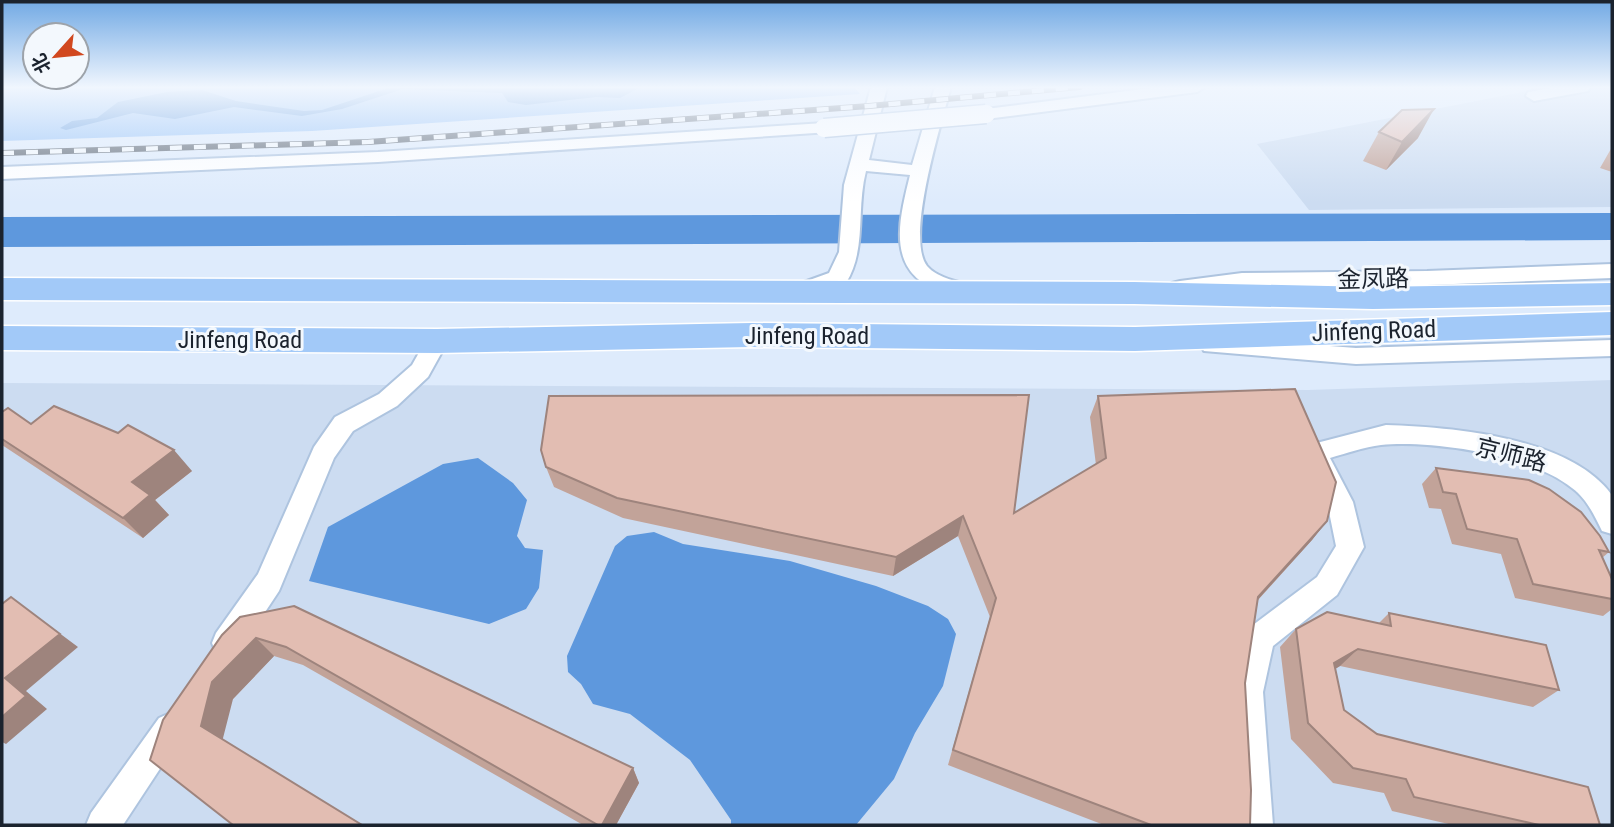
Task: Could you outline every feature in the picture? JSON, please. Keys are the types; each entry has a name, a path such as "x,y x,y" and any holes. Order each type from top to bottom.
{"highway":[{"name":"Jinfeng Road","path":"2,289 421,288 976,294 1134,293 1298,300 1446,300 1612,294"},
{"name":"Jinfeng Road","path":"2,338 437,341 751,335 1135,339 1612,323"}],"street":[{"path":"2,173 378,157 852,126"},
{"path":"795,292 838,278 849,252 850,211 869,126"},
{"path":"933,126 912,213 909,248 916,267 924,273 939,282 976,294"},
{"path":"858,165 921,171"},
{"name":"金凤路","path":"1134,293 1242,280 1427,278 1612,271"},
{"path":"1135,339 1356,356 1612,348"},
{"path":"216,660 269,582 323,454 344,424 388,400 420,372 437,341"},
{"name":"京师路","path":"1256,825 1247,692 1260,638 1327,586 1350,547 1340,502 1314,453 1384,435 1440,439 1539,458 1574,475 1603,501 1612,523"},
{"path":"103,825 185,705"}],"shaded area":[{"path":"2,126 392,126 312,131 2,141"},
{"path":"64,126 83,126 66,130 60,128"},
{"path":"1351,126 1612,126 1612,207 1309,210 1257,144"},
{"path":"1612,213 1612,240 2,247 2,217"},
{"path":"1612,380 1612,825 2,825 2,383 1308,390"},
{"path":"478,458 513,483 527,500 517,536 525,548 543,550 539,588 526,609 489,624 309,581 328,527 443,464"},
{"path":"654,532 683,544 790,561 876,586 928,606 948,619 956,634 943,686 915,733 894,779 856,825 731,825 731,820 690,760 630,714 593,704 581,684 568,672 567,656 615,546 627,536"}],"building":[{"path":"1386,126 1418,126 1402,142 1379,132"},
{"path":"1295,389 1336,482 1327,521 1258,597 1245,683 1251,790 1250,825 1151,825 953,750 996,598 963,516 896,557 617,498 546,467 541,450 549,396 1029,395 1014,513 1106,458 1098,396"},
{"path":"54,406 118,433 128,425 174,450 132,482 150,495 123,518 2,439 2,412 8,408 31,424"},
{"path":"1436,468 1529,480 1549,489 1581,512 1609,552 1599,550 1612,579 1612,599 1533,584 1517,539 1467,529 1456,494 1443,492"},
{"path":"11,597 60,634 5,678 26,696 2,717 2,604"},
{"path":"294,606 633,768 602,825 286,647 256,638 212,682 201,726 362,825 233,825 150,760 163,720 222,635 240,617"},
{"path":"1327,612 1391,626 1389,613 1546,645 1559,690 1358,649 1334,663 1344,710 1377,734 1588,787 1600,825 1539,825 1414,797 1406,779 1353,768 1308,723 1296,629"}],"railway":[{"path":"2,153 368,142 596,126"}]}
